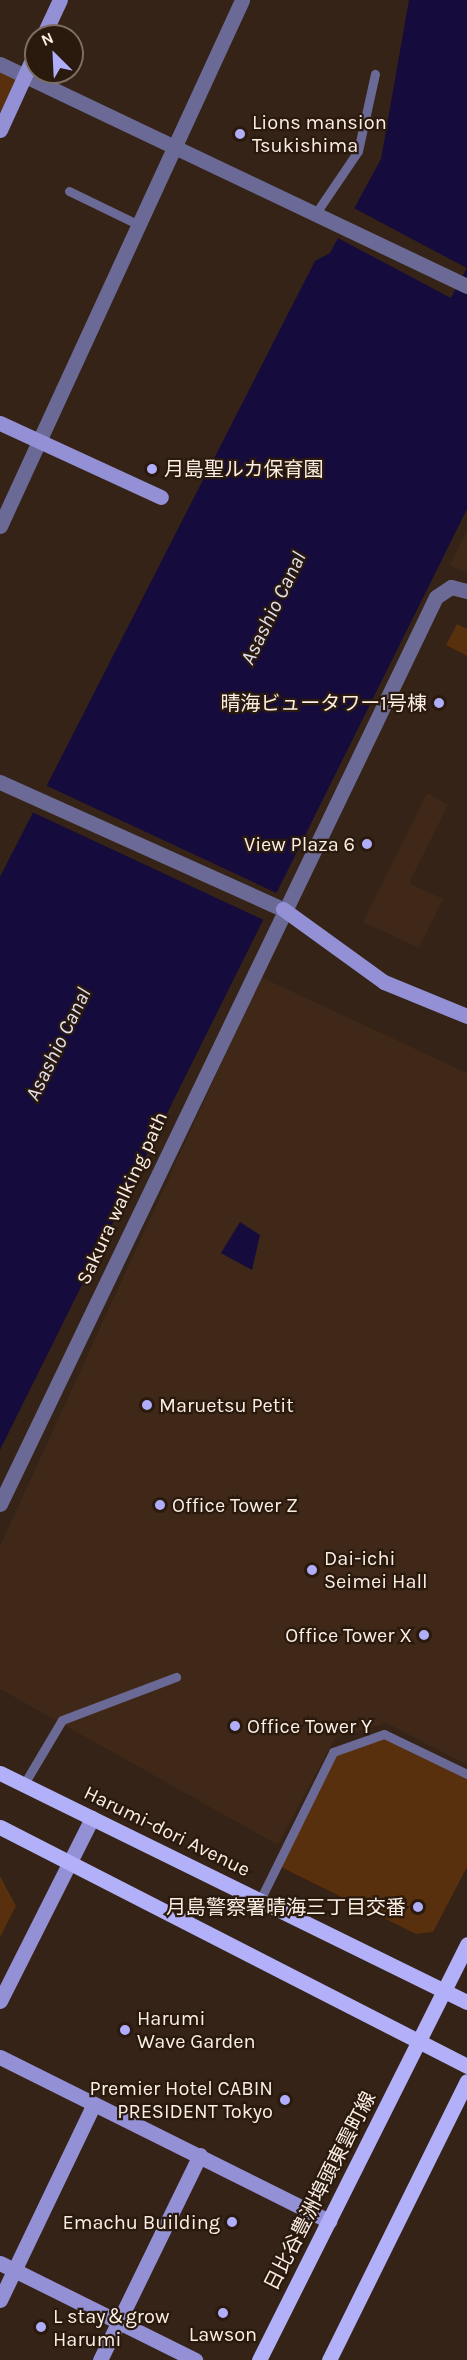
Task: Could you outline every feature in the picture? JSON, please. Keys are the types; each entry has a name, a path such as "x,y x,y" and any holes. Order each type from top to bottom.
{"main road":[{"name":"Harumi-dori Avenue","path":"0,1773 467,2002"},
{"path":"0,1827 467,2066"},
{"path":"418,2042 467,1944"},
{"name":"日比谷豊洲埠頭東雲町線","path":"259,2360 418,2042"},
{"path":"329,2360 467,2081"}],"street":[{"path":"49,24 60,0"},
{"path":"0,526 242,0"},
{"path":"0,64 24,75"},
{"path":"0,130 24,77"},
{"path":"44,84 318,210 467,286"},
{"path":"0,423 161,497"},
{"name":"Sakura walking path","path":"0,1504 280,907 436,597 451,587 467,591"},
{"path":"0,782 280,907 384,982 467,1016"},
{"path":"0,2001 92,1818"},
{"path":"0,2057 328,2221"},
{"path":"0,2300 94,2104"},
{"path":"100,2360 200,2155"},
{"path":"0,2263 195,2360"}],"lane":[{"path":"318,210 358,151 375,74"},
{"path":"69,191 139,225"},
{"path":"24,1784 62,1720 176,1677"},
{"path":"260,1900 333,1752 384,1734 467,1774"}],"shaded area":[{"path":"0,71 16,79 0,113"},
{"path":"467,530 467,574 450,565"},
{"path":"457,624 467,629 467,656 446,645"},
{"path":"427,793 448,805 409,883 443,899 419,948 363,922"},
{"path":"261,977 467,1073 467,1765 386,1723 335,1738 278,1845 0,1689 0,1546"},
{"path":"384,1734 467,1774 467,1867 433,1932 416,1934 277,1865 333,1752"},
{"path":"0,1876 16,1906 0,1937"}],"water":[{"name":"Asashio Canal","path":"409,0 467,0 467,509 0,1450 0,877 315,261 330,253 381,159"},
{"path":"240,1222 260,1235 252,1270 221,1253"}],"pier":[{"path":"352,207 467,268 451,298 336,237"},
{"path":"43,784 279,894 266,921 30,811"}],"place":[{"name":"Lions mansion Tsukishima","path":"240,134"},
{"name":"月島聖ルカ保育園","path":"152,469"},
{"name":"晴海ビュータワー1号棟","path":"439,703"},
{"name":"View Plaza 6","path":"367,844"},
{"name":"Maruetsu Petit","path":"147,1405"},
{"name":"Office Tower Z","path":"160,1505"},
{"name":"Dai-ichi Seimei Hall","path":"312,1570"},
{"name":"Office Tower X","path":"424,1635"},
{"name":"Office Tower Y","path":"235,1726"},
{"name":"月島警察署晴海三丁目交番","path":"418,1907"},
{"name":"Harumi Wave Garden","path":"125,2030"},
{"name":"Premier Hotel CABIN PRESIDENT Tokyo","path":"285,2100"},
{"name":"Emachu Building","path":"232,2222"},
{"name":"Lawson","path":"223,2313"},
{"name":"L stay＆grow Harumi","path":"41,2327"}]}
